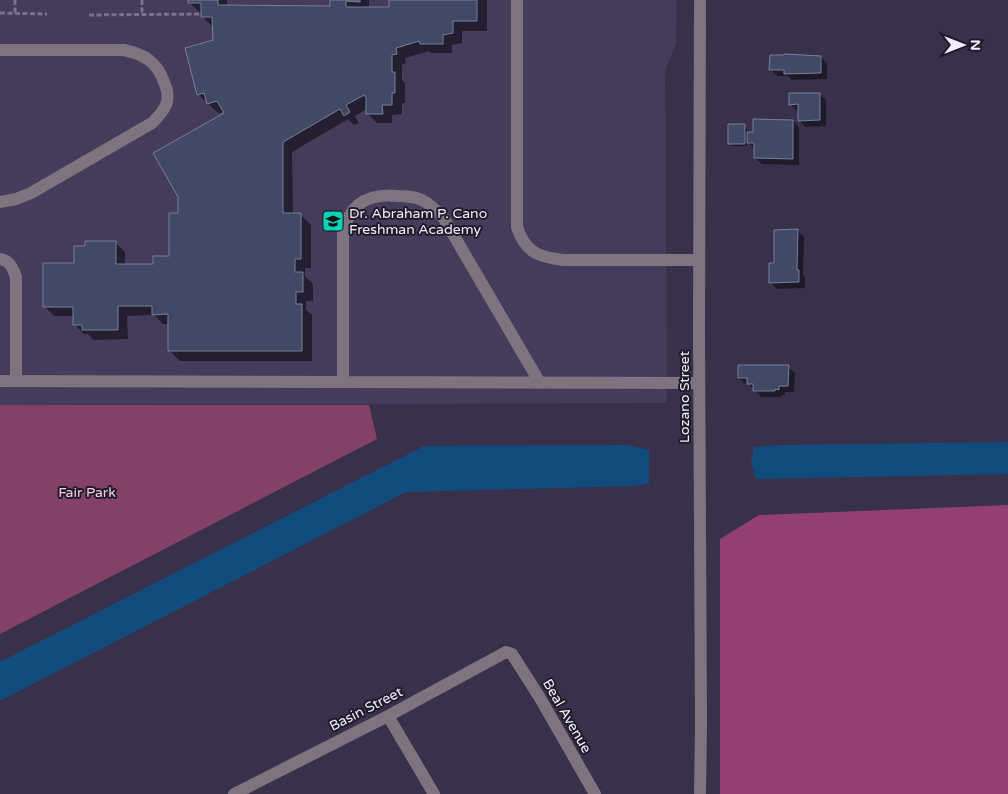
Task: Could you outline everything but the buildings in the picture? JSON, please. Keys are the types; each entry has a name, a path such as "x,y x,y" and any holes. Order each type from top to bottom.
{"street":[{"path":"517,0 517,227 525,245 535,253 548,258 563,260 699,260"},
{"name":"Lozano Street","path":"700,0 700,794"},
{"path":"0,50 124,50 138,52 152,60 161,73 167,89 167,102 161,114 152,123 31,193 0,202"},
{"path":"343,382 343,234 346,221 355,208 365,200 377,196 391,195 409,196 421,200 434,208 443,217 540,382"},
{"path":"0,259 11,265 16,277 16,382"},
{"path":"0,382 699,383"},
{"name":"Basin Street","path":"234,794 388,716 506,652 512,654"},
{"name":"Beal Avenue","path":"512,654 540,698 595,794"},
{"path":"388,716 434,794"}],"path":[{"path":"15,0 15,14"},
{"path":"142,0 142,14"},
{"path":"0,13 47,14"},
{"path":"89,15 202,14"}],"shaded area":[{"name":"Dr. Abraham P. Cano Freshman Academy","path":"0,0 677,0 676,43 665,75 667,403 0,405"},
{"path":"1008,505 1008,794 720,794 720,539 759,515"}],"green space":[{"name":"Fair Park","path":"0,405 369,405 377,439 0,634"}],"water":[{"path":"1008,442 1008,474 756,479 751,463 754,447"},
{"path":"627,445 649,450 649,483 635,486 406,492 0,701 0,662 424,446"}],"place":[{"name":"Dr. Abraham P. Cano Freshman Academy","path":"333,221"}]}
